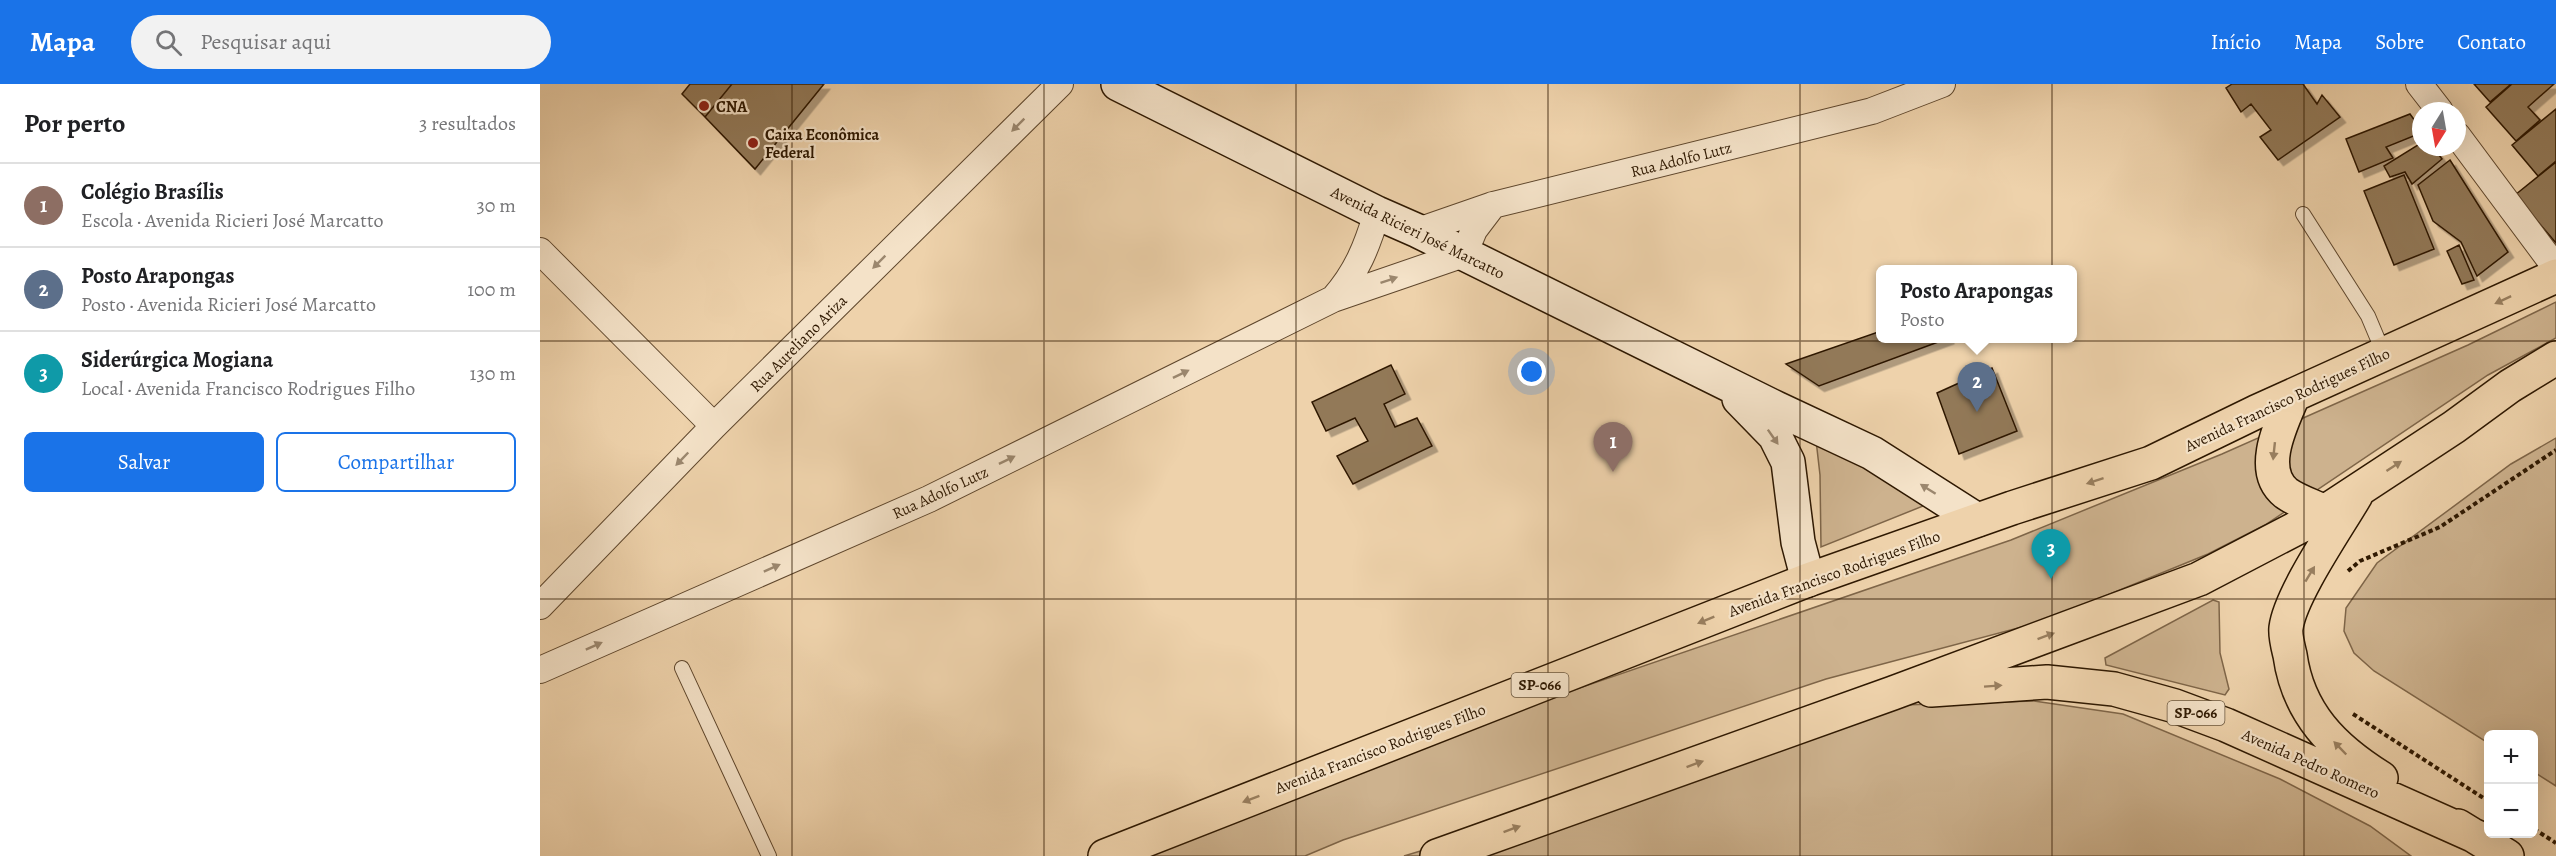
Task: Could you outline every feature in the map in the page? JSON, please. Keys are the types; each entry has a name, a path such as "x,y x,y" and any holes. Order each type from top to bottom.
{"main road":[{"name":"Avenida Ricieri José Marcatto","path":"1118,84 1377,213 1872,453 1977,520"},
{"name":"Avenida Francisco Rodrigues Filho","path":"1105,856 1808,580 2151,462 2556,276"},
{"path":"2293,396 2275,441 2272,470 2285,492 2325,512 2454,427 2510,386 2556,358"},
{"name":"Avenida Ricieri José Marcatto","path":"1719,379 1775,436 1788,462 1798,542 1808,580"},
{"name":"Avenida Pedro Romero","path":"2360,488 2296,597 2286,628 2298,692 2316,723 2351,759 2507,856"},
{"name":"SP-066","path":"1437,856 1893,693 2199,579 2325,512"},
{"name":"Avenida Pedro Romero","path":"1893,693 2047,682 2114,689 2175,706 2226,724 2476,837"}],"street":[{"name":"Rua Aureliano Ariza","path":"540,606 714,426 1060,84"},
{"name":"Rua Adolfo Lutz","path":"1418,231 1493,205 1872,111 1942,84"},
{"path":"2420,84 2433,102"},
{"path":"2466,147 2556,268"},
{"path":"1464,254 1474,230 1493,205"},
{"name":"Rua Adolfo Lutz","path":"1334,299 1350,280 1363,258 1377,213"},
{"path":"540,251 714,426"},
{"name":"Rua Adolfo Lutz","path":"540,670 929,499 1334,299 1464,254"}],"lane":[{"path":"2303,214 2368,316 2384,354"},
{"path":"682,668 769,856"}],"path":[{"path":"2344,574 2360,561 2440,527 2556,450"},
{"path":"2345,707 2362,721 2484,798"},
{"path":"2538,832 2556,843"}],"shaded area":[{"path":"2556,302 2556,338 2488,375 2265,525 2208,554 2044,621 1826,679 1343,840 1305,856 1150,856 1518,709 2011,540 2222,454 2468,345"},
{"path":"2556,438 2556,786 2538,775 2538,730 2484,730 2484,740 2374,671 2354,653 2344,631 2346,608 2377,563 2511,464"},
{"path":"1816,440 1933,502 1821,547 1820,475"},
{"path":"2213,600 2219,602 2220,653 2229,689 2225,695 2106,665 2105,658"},
{"path":"2034,701 2123,714 2280,779 2370,826 2411,856 1404,856 1902,705"}],"building":[{"name":"CNA","path":"690,84 732,84 705,117 682,94"},
{"name":"Caixa Econômica Federal","path":"732,84 824,84 755,169 705,117"},
{"path":"2232,84 2303,84 2317,104 2322,95 2340,117 2278,160 2260,137 2271,130 2251,104 2241,112 2226,88"},
{"path":"2474,84 2511,84 2490,102"},
{"path":"2512,84 2554,84 2528,107 2540,120 2516,141 2486,107"},
{"path":"2556,109 2556,161 2538,176 2512,145"},
{"path":"2410,114 2412,117 2412,137 2386,147 2393,158 2359,172 2346,139"},
{"path":"2412,149 2412,156 2440,156 2442,159 2412,184 2405,172 2390,177 2384,166"},
{"path":"2450,160 2508,252 2477,276 2461,242 2433,221 2418,185"},
{"path":"2556,162 2556,243 2515,195"},
{"path":"2404,175 2434,249 2394,265 2364,191"},
{"path":"2459,245 2474,280 2462,284 2447,251"},
{"path":"1876,333 1876,343 1935,343 1819,386 1786,364"},
{"path":"1391,365 1405,394 1384,404 1395,427 1417,418 1432,446 1353,484 1337,456 1368,441 1355,418 1326,431 1312,402"},
{"path":"1992,368 2017,431 1959,454 1937,393"}],"place":[{"name":"CNA","path":"704,106"},
{"name":"Caixa Econômica Federal","path":"753,143"},
{"name":"Posto Arapongas","path":"1977,412"},
{"name":"Colégio Brasílis","path":"1613,472"},
{"name":"Siderúrgica Mogiana","path":"2051,579"}]}
